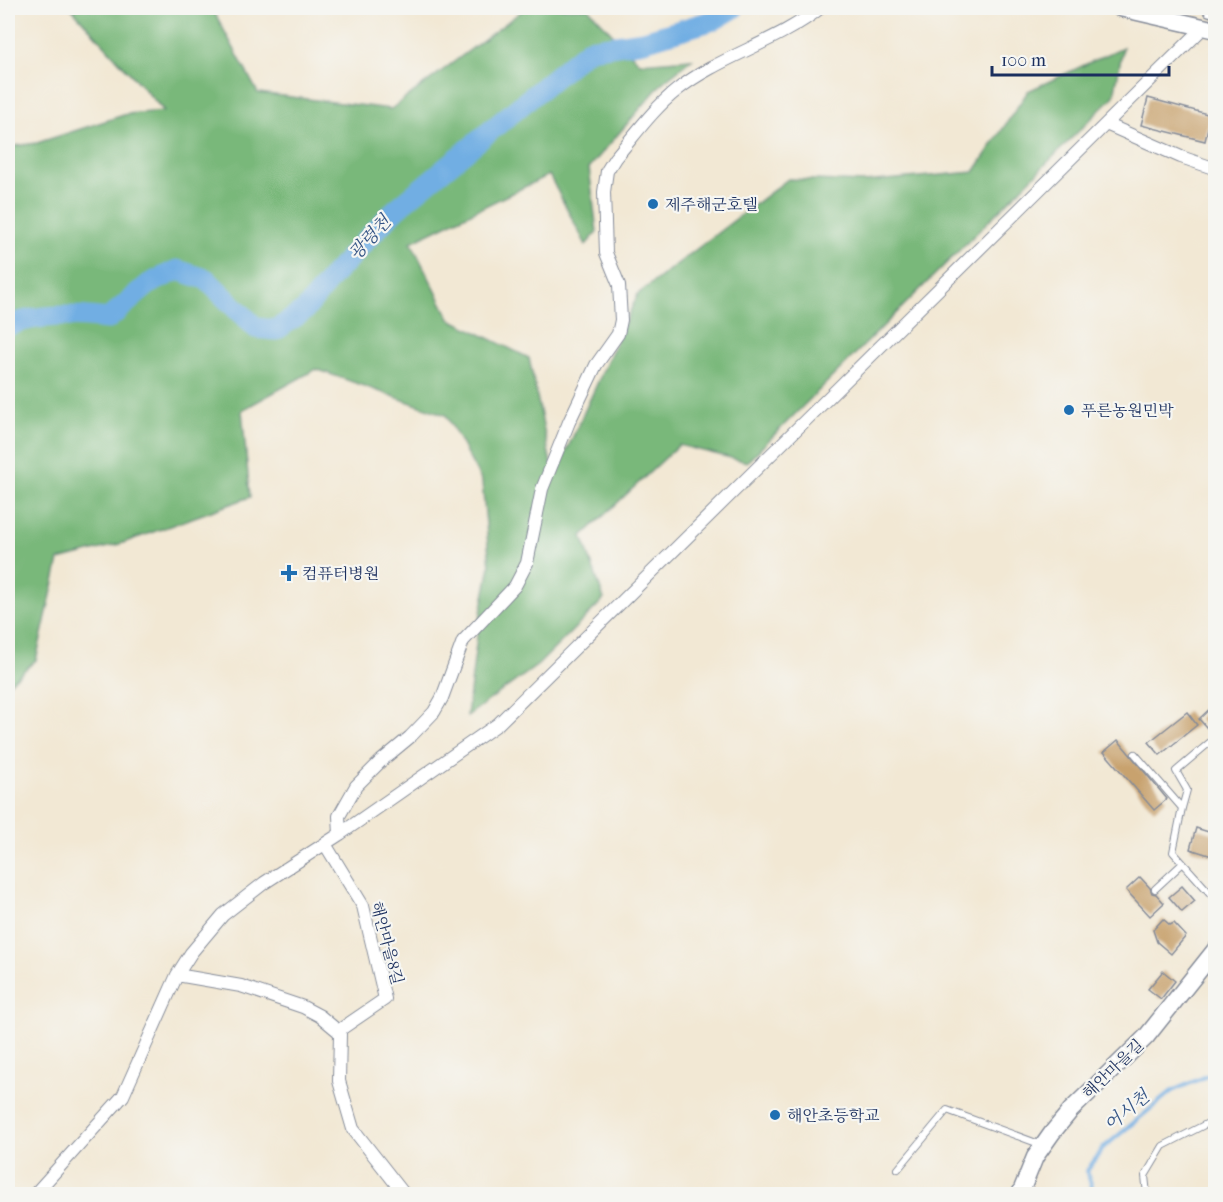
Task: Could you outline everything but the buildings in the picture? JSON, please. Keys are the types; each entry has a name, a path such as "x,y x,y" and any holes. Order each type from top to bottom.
{"street":[{"path":"340,834 339,816 356,786 434,712 442,698 463,641 515,586 527,562 542,489 554,458 590,376 621,327 619,285 606,253 604,192 608,171 615,158 676,90 778,34 820,8"},
{"path":"1120,8 1210,29"},
{"path":"35,1194 123,1096 177,975 206,933 223,915 264,883 340,834 498,724 1106,124 1210,29"},
{"path":"1106,124 1181,157 1215,169"},
{"name":"해안마을8길","path":"325,844 363,906 385,999 338,1031"},
{"name":"해안마을길","path":"1020,1194 1029,1169 1043,1145 1071,1110 1146,1037 1215,949"},
{"path":"177,975 241,986 303,1007 320,1016 338,1031 339,1081 353,1129 404,1194"}],"lane":[{"path":"1209,743 1176,771 1187,790 1173,852 1215,900"},
{"path":"1135,754 1182,808"},
{"path":"1155,889 1183,863"},
{"path":"898,1169 948,1110 1043,1145"},
{"path":"1147,1194 1145,1176 1163,1146 1215,1119"}],"green space":[{"path":"71,8 212,8 258,93 391,109 526,8 588,8 640,63 692,59 663,82 589,168 597,232 586,245 549,175 411,242 450,319 529,358 554,478 638,294 788,179 864,182 974,172 1028,91 1123,47 1114,96 747,462 679,445 582,536 604,599 538,665 467,716 478,628 490,566 482,482 446,415 316,369 242,410 250,497 120,544 59,560 36,660 8,684 8,147 37,143 127,114 164,111"}],"waterway":[{"name":"광령천","path":"8,326 44,317 70,316 108,319 149,284 177,270 206,279 256,328 276,330 305,310 335,273 396,209 589,49 644,41 714,20 734,8"},
{"name":"어시천","path":"1094,1194 1087,1171 1103,1148 1172,1091 1216,1072"}],"place":[{"name":"제주해군호텔","path":"653,204"},
{"name":"푸른농원민박","path":"1069,410"},
{"name":"컴퓨터병원","path":"289,573"},
{"name":"해안초등학교","path":"775,1115"}]}
